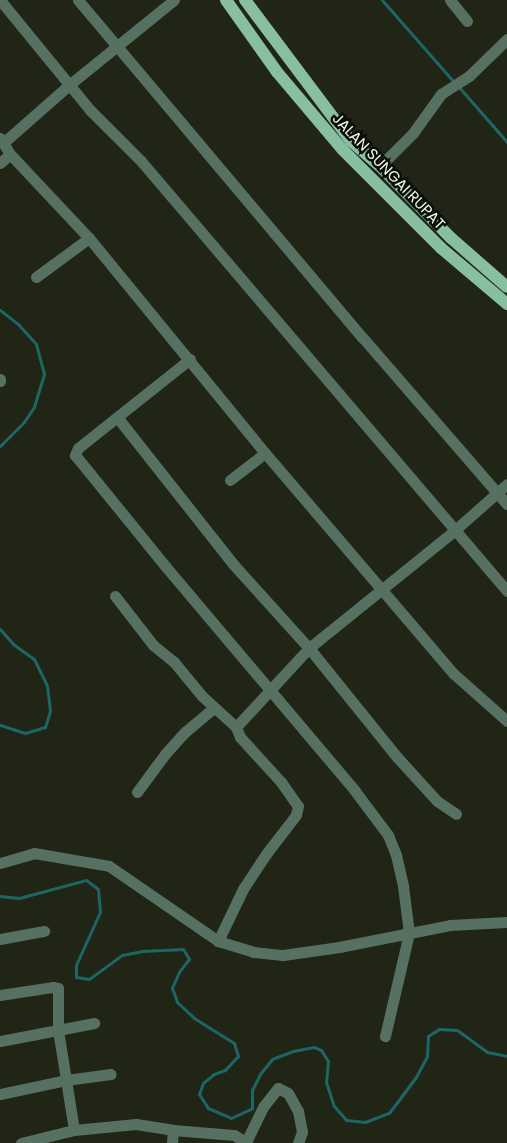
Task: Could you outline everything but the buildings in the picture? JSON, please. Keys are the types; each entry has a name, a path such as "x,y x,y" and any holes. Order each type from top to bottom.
{"main road":[{"name":"JALAN SUNGAI RUPAT","path":"226,0 277,72 342,150 441,248 507,304"},
{"name":"JALAN SUNGAI RUPAT","path":"245,0 351,141 380,166 451,238 507,287"},
{"path":"441,248 451,238"}],"street":[{"path":"0,0 90,110 141,161 507,591"},
{"path":"78,0 363,338 507,504"},
{"path":"174,0 2,140 10,154 89,238 190,359 265,453 454,674 507,720"},
{"path":"450,0 467,21"},
{"path":"380,166 413,133 442,94 469,76 507,39"},
{"path":"0,163 10,154"},
{"path":"36,277 89,238"},
{"path":"190,359 78,448 76,459 269,691 355,791 388,835 396,854 403,886 409,933 385,1036"},
{"path":"117,418 233,564 309,648 404,764 438,801 456,814"},
{"path":"230,480 265,453"},
{"path":"236,727 309,648 382,591 507,484"},
{"path":"115,596 153,645 174,662 214,708 236,727 240,738 296,802 298,809 296,815 266,854 243,889 218,941"},
{"path":"137,792 165,754 185,732 214,708"},
{"path":"0,863 34,853 109,866 218,941 253,952 283,955 339,947 450,925 507,922"},
{"path":"0,939 44,931"},
{"path":"0,995 57,987 58,1030 74,1130"},
{"path":"0,1041 94,1023"},
{"path":"0,1094 66,1080 111,1074"},
{"path":"20,1143 74,1130 136,1124 220,1138 234,1135 247,1142 263,1107 278,1088 288,1093 298,1111 302,1132 298,1143"},
{"path":"172,1143 173,1130"}],"waterway":[{"path":"382,0 454,82"},
{"path":"458,86 507,142"},
{"path":"0,310 18,324 36,344 44,374 34,407 24,422 0,446"},
{"path":"0,629 13,644 34,659 47,686 50,711 45,727 25,733 0,725"},
{"path":"0,896 19,898 86,880 98,889 100,912 76,965 76,977 89,979 122,955 142,951 183,949 189,959 179,972 172,988 177,1002 194,1018 234,1043 238,1056 225,1070 214,1074 203,1083 199,1094 208,1108 231,1118 252,1108 252,1090 260,1074 272,1059 293,1051 314,1047 321,1050 328,1061 326,1082 334,1106 346,1120 365,1122 389,1113 416,1077 427,1056 428,1036 439,1029 457,1030 487,1052 507,1056"}]}
